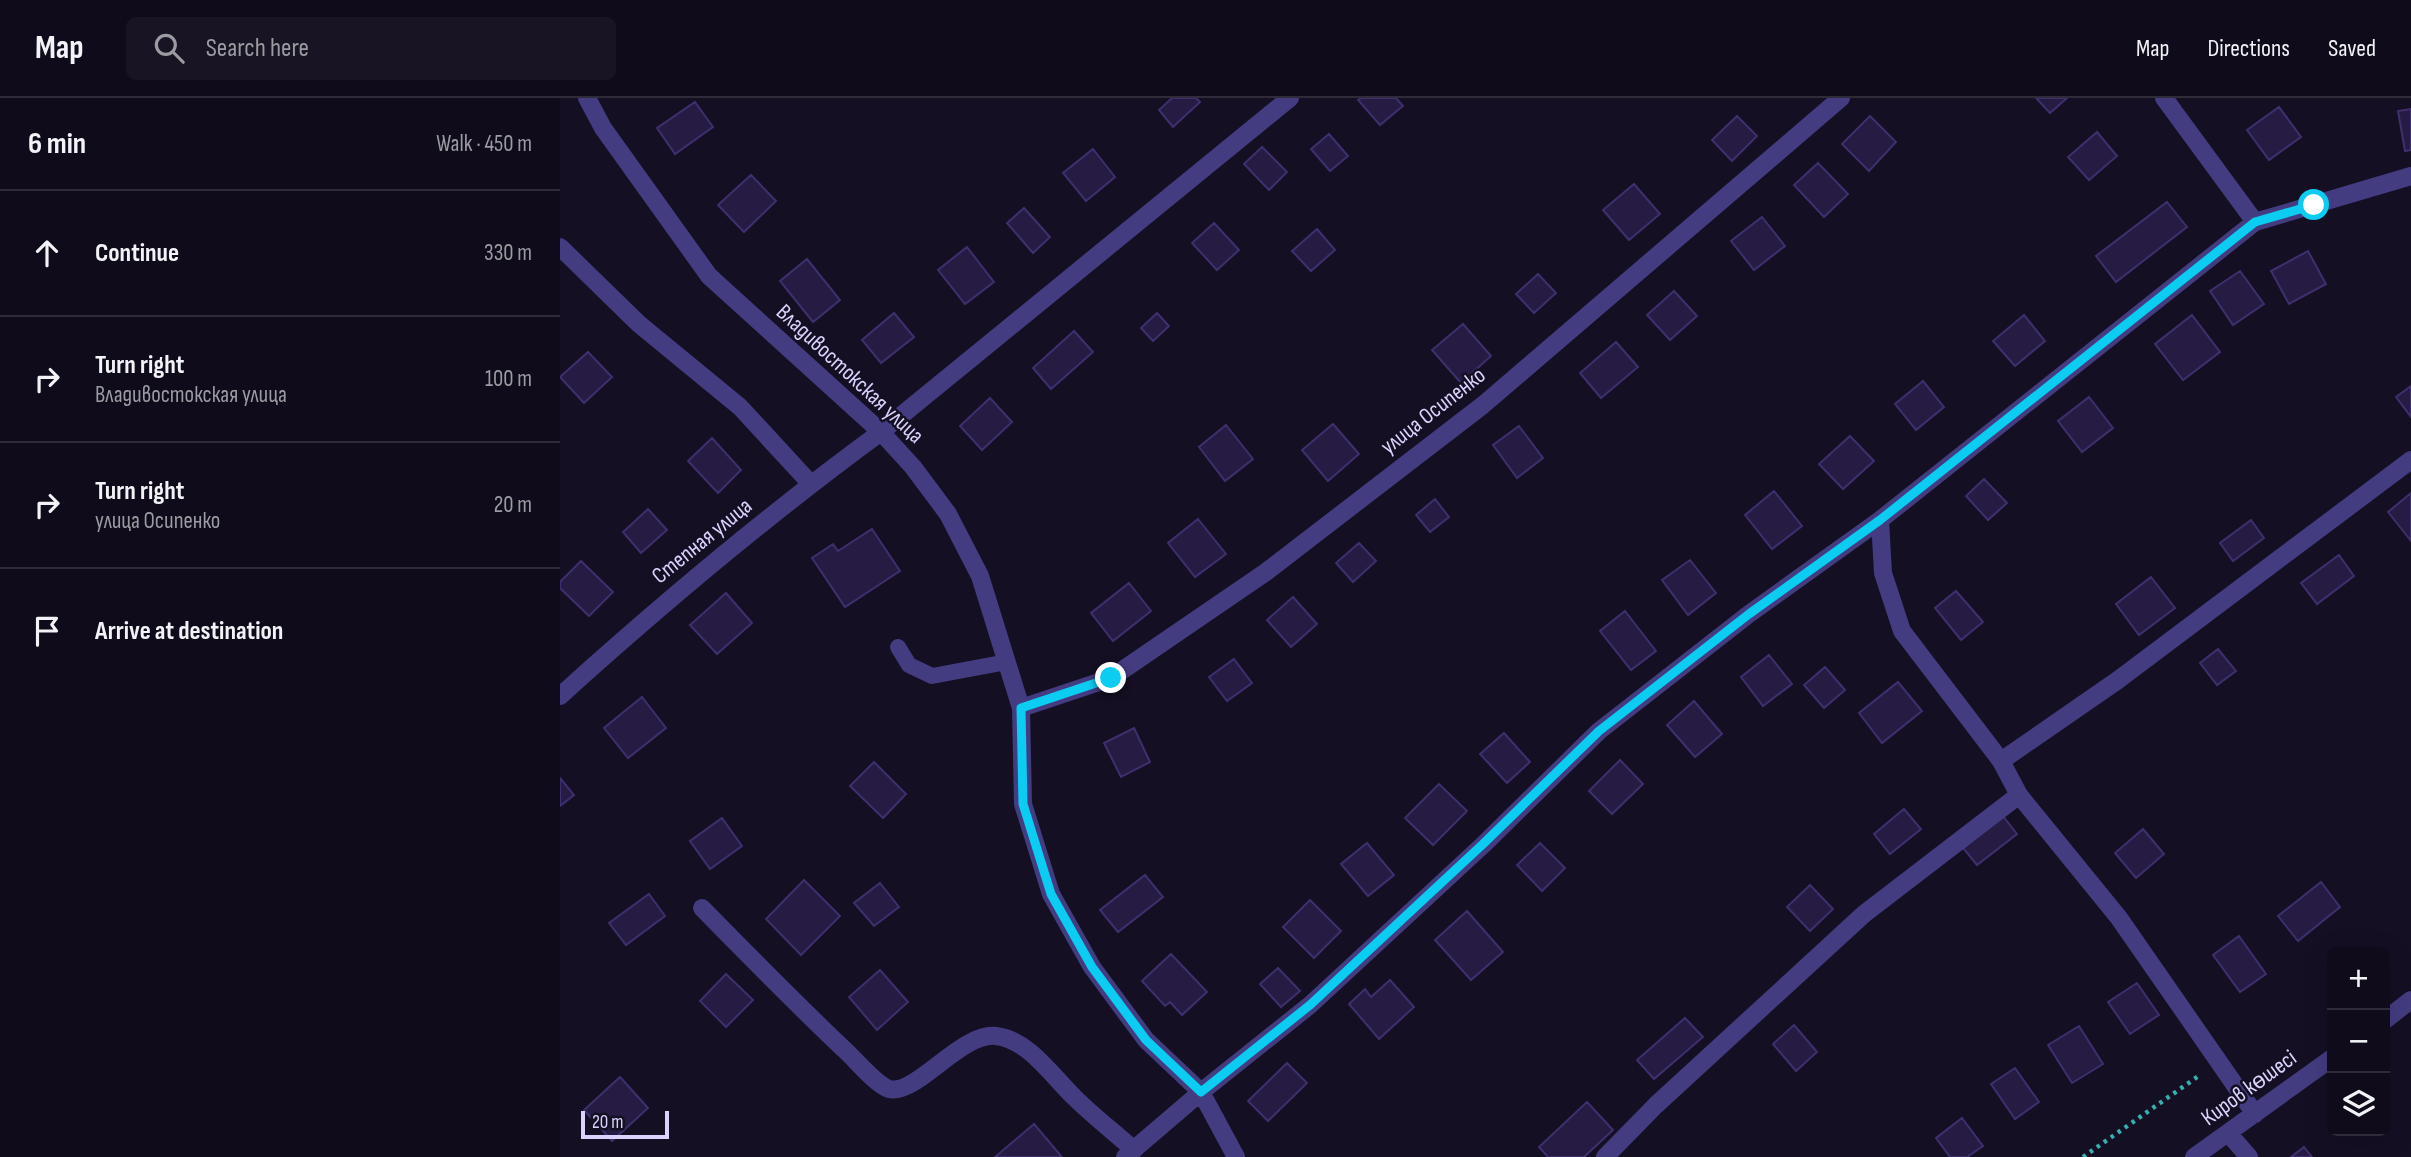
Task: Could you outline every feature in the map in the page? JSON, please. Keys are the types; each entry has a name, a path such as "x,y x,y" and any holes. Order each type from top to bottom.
{"street":[{"name":"Владивостокская улица","path":"587,98 603,128 709,276 881,432 913,467 948,514 980,576 1021,708 1023,804 1051,894 1092,967 1146,1040 1201,1092 1236,1157"},
{"name":"Степная улица","path":"560,696 656,610 811,484 881,432 1290,98"},
{"name":"улица Осипенко","path":"1021,708 1111,678 1266,572 1483,405 1840,98"},
{"path":"2164,98 2255,222"},
{"path":"702,908 822,1029 888,1089 898,1089 919,1079 977,1038 996,1036 1016,1043 1039,1060 1130,1153 1310,1005 1483,844 1599,731 1749,614 1880,520 2255,222 2411,176"},
{"path":"560,247 639,324 740,407 811,484"},
{"path":"2001,761 2118,680 2411,460"},
{"path":"1880,520 1883,573 1902,631 2001,761 2019,795 2119,918 2255,1114"},
{"path":"1605,1157 1656,1105 1864,914 2019,795"},
{"path":"2390,1016 2411,1000"},
{"name":"Киров көшесі","path":"2194,1157 2327,1062"},
{"path":"2228,1133 2249,1157"}],"lane":[{"path":"898,647 909,665 932,676 1007,662"}],"path":[{"path":"2083,1157 2219,1062"}],"building":[{"path":"1172,98 1196,98 1200,102 1173,127 1159,110"},
{"path":"1396,98 1403,106 1380,125 1358,100"},
{"path":"2036,98 2067,98 2050,113"},
{"path":"695,102 713,127 675,154 657,128"},
{"path":"2279,107 2301,137 2269,160 2247,130"},
{"path":"2411,109 2411,150 2405,151 2398,111"},
{"path":"1737,116 1757,136 1732,161 1712,140"},
{"path":"1870,116 1896,142 1869,171 1842,144"},
{"path":"2097,132 2117,156 2089,180 2068,157"},
{"path":"1329,134 1348,156 1330,171 1311,149"},
{"path":"1262,147 1287,172 1269,190 1244,164"},
{"path":"1093,149 1115,177 1086,201 1063,173"},
{"path":"1818,163 1848,194 1824,217 1794,185"},
{"path":"751,175 776,201 744,232 718,205"},
{"path":"1634,184 1660,214 1629,240 1603,210"},
{"path":"2167,202 2187,227 2116,282 2096,256"},
{"path":"1024,208 1050,237 1033,253 1007,223"},
{"path":"1762,217 1785,246 1754,270 1731,241"},
{"path":"1214,223 1239,250 1217,270 1192,243"},
{"path":"1317,229 1335,250 1311,271 1292,251"},
{"path":"967,247 994,282 965,304 938,270"},
{"path":"2308,251 2326,284 2289,304 2271,271"},
{"path":"807,259 840,300 813,322 780,281"},
{"path":"2240,271 2264,304 2233,325 2210,291"},
{"path":"1538,274 1556,293 1534,313 1516,294"},
{"path":"1674,291 1697,316 1670,340 1647,315"},
{"path":"894,313 914,337 881,363 862,340"},
{"path":"1157,313 1169,326 1153,341 1141,328"},
{"path":"2024,315 2045,341 2015,366 1993,341"},
{"path":"2192,315 2220,352 2183,380 2155,344"},
{"path":"1463,324 1491,356 1461,383 1432,350"},
{"path":"1074,331 1093,352 1051,389 1033,368"},
{"path":"1616,342 1638,367 1601,398 1580,373"},
{"path":"588,352 612,377 584,403 560,377"},
{"path":"1923,381 1944,407 1916,430 1895,404"},
{"path":"2411,386 2411,417 2396,397"},
{"path":"2089,397 2113,428 2082,452 2058,421"},
{"path":"990,398 1012,422 982,450 960,426"},
{"path":"1333,424 1359,454 1328,481 1302,450"},
{"path":"1226,425 1253,459 1225,481 1199,447"},
{"path":"1519,426 1543,458 1517,478 1493,445"},
{"path":"1850,436 1874,461 1843,489 1819,464"},
{"path":"712,438 741,470 718,493 688,461"},
{"path":"1984,479 2007,503 1988,520 1966,496"},
{"path":"1774,491 1802,526 1772,549 1745,515"},
{"path":"2411,493 2411,541 2388,512"},
{"path":"1435,499 1449,517 1430,532 1416,515"},
{"path":"648,509 667,530 641,553 623,532"},
{"path":"1198,519 1226,554 1195,577 1168,543"},
{"path":"2251,520 2264,538 2233,561 2220,543"},
{"path":"872,529 900,571 845,607 812,558 833,544 838,551"},
{"path":"1359,543 1376,561 1353,582 1336,563"},
{"path":"2339,555 2354,576 2317,604 2301,583"},
{"path":"1690,560 1716,593 1688,615 1662,580"},
{"path":"581,561 613,592 589,616 560,588 560,582"},
{"path":"2151,577 2175,608 2139,635 2116,604"},
{"path":"1129,583 1151,611 1113,641 1091,613"},
{"path":"1956,591 1983,622 1961,640 1935,608"},
{"path":"726,593 752,623 717,654 690,625"},
{"path":"1293,597 1317,624 1291,647 1267,620"},
{"path":"1625,611 1656,651 1631,670 1600,631"},
{"path":"2218,649 2236,671 2217,685 2200,663"},
{"path":"1769,655 1792,684 1763,706 1741,677"},
{"path":"1234,659 1252,683 1227,701 1209,677"},
{"path":"1825,667 1845,690 1824,708 1804,685"},
{"path":"1898,682 1922,711 1882,743 1859,713"},
{"path":"642,697 666,728 628,758 604,728"},
{"path":"1694,701 1722,734 1695,757 1667,725"},
{"path":"1134,728 1150,762 1121,777 1104,743"},
{"path":"1504,733 1530,762 1507,783 1480,754"},
{"path":"1620,760 1643,784 1612,814 1589,791"},
{"path":"874,762 906,794 883,818 850,786"},
{"path":"560,778 574,795 560,806"},
{"path":"1439,784 1467,811 1433,845 1405,818"},
{"path":"1904,809 1921,829 1890,854 1874,834"},
{"path":"2003,816 2017,834 1977,865 1963,848"},
{"path":"722,818 742,846 710,869 690,841"},
{"path":"2143,829 2164,854 2136,878 2115,853"},
{"path":"1367,843 1394,875 1368,896 1341,864"},
{"path":"1540,843 1565,868 1542,891 1517,865"},
{"path":"1145,875 1163,897 1118,932 1100,910"},
{"path":"804,880 840,916 801,955 766,919"},
{"path":"2321,882 2340,907 2298,941 2278,916"},
{"path":"880,883 899,907 874,926 854,903"},
{"path":"1810,885 1833,909 1810,931 1787,907"},
{"path":"649,894 665,916 626,945 609,923"},
{"path":"1310,900 1341,931 1314,958 1283,927"},
{"path":"1467,911 1503,952 1471,980 1435,940"},
{"path":"2239,936 2266,974 2240,992 2213,955"},
{"path":"1171,954 1207,992 1182,1015 1170,1002 1165,1006 1142,981"},
{"path":"1278,968 1300,991 1281,1007 1260,984"},
{"path":"880,970 908,1002 877,1030 849,997"},
{"path":"726,974 753,1000 726,1027 700,1001"},
{"path":"1390,980 1414,1007 1379,1039 1349,1004 1365,989 1371,997"},
{"path":"2137,983 2159,1015 2130,1034 2108,1002"},
{"path":"1685,1018 1703,1037 1654,1079 1637,1060"},
{"path":"1794,1025 1817,1052 1796,1071 1773,1044"},
{"path":"2079,1026 2103,1064 2072,1083 2048,1045"},
{"path":"1287,1063 1307,1083 1268,1121 1248,1101"},
{"path":"2015,1068 2039,1102 2015,1119 1991,1084"},
{"path":"620,1077 648,1108 612,1141 584,1110"},
{"path":"1587,1102 1613,1130 1584,1157 1548,1157 1539,1147"},
{"path":"1962,1118 1983,1146 1967,1157 1950,1157 1936,1138"},
{"path":"1034,1124 1062,1157 995,1157"},
{"path":"2304,1147 2312,1157 2291,1157"}],"route":[{"path":"1111,678 1021,708 1023,804 1051,894 1092,967 1146,1040 1201,1092 1310,1005 1483,844 1599,731 1749,614 1880,520 2255,222 2314,205"}]}
